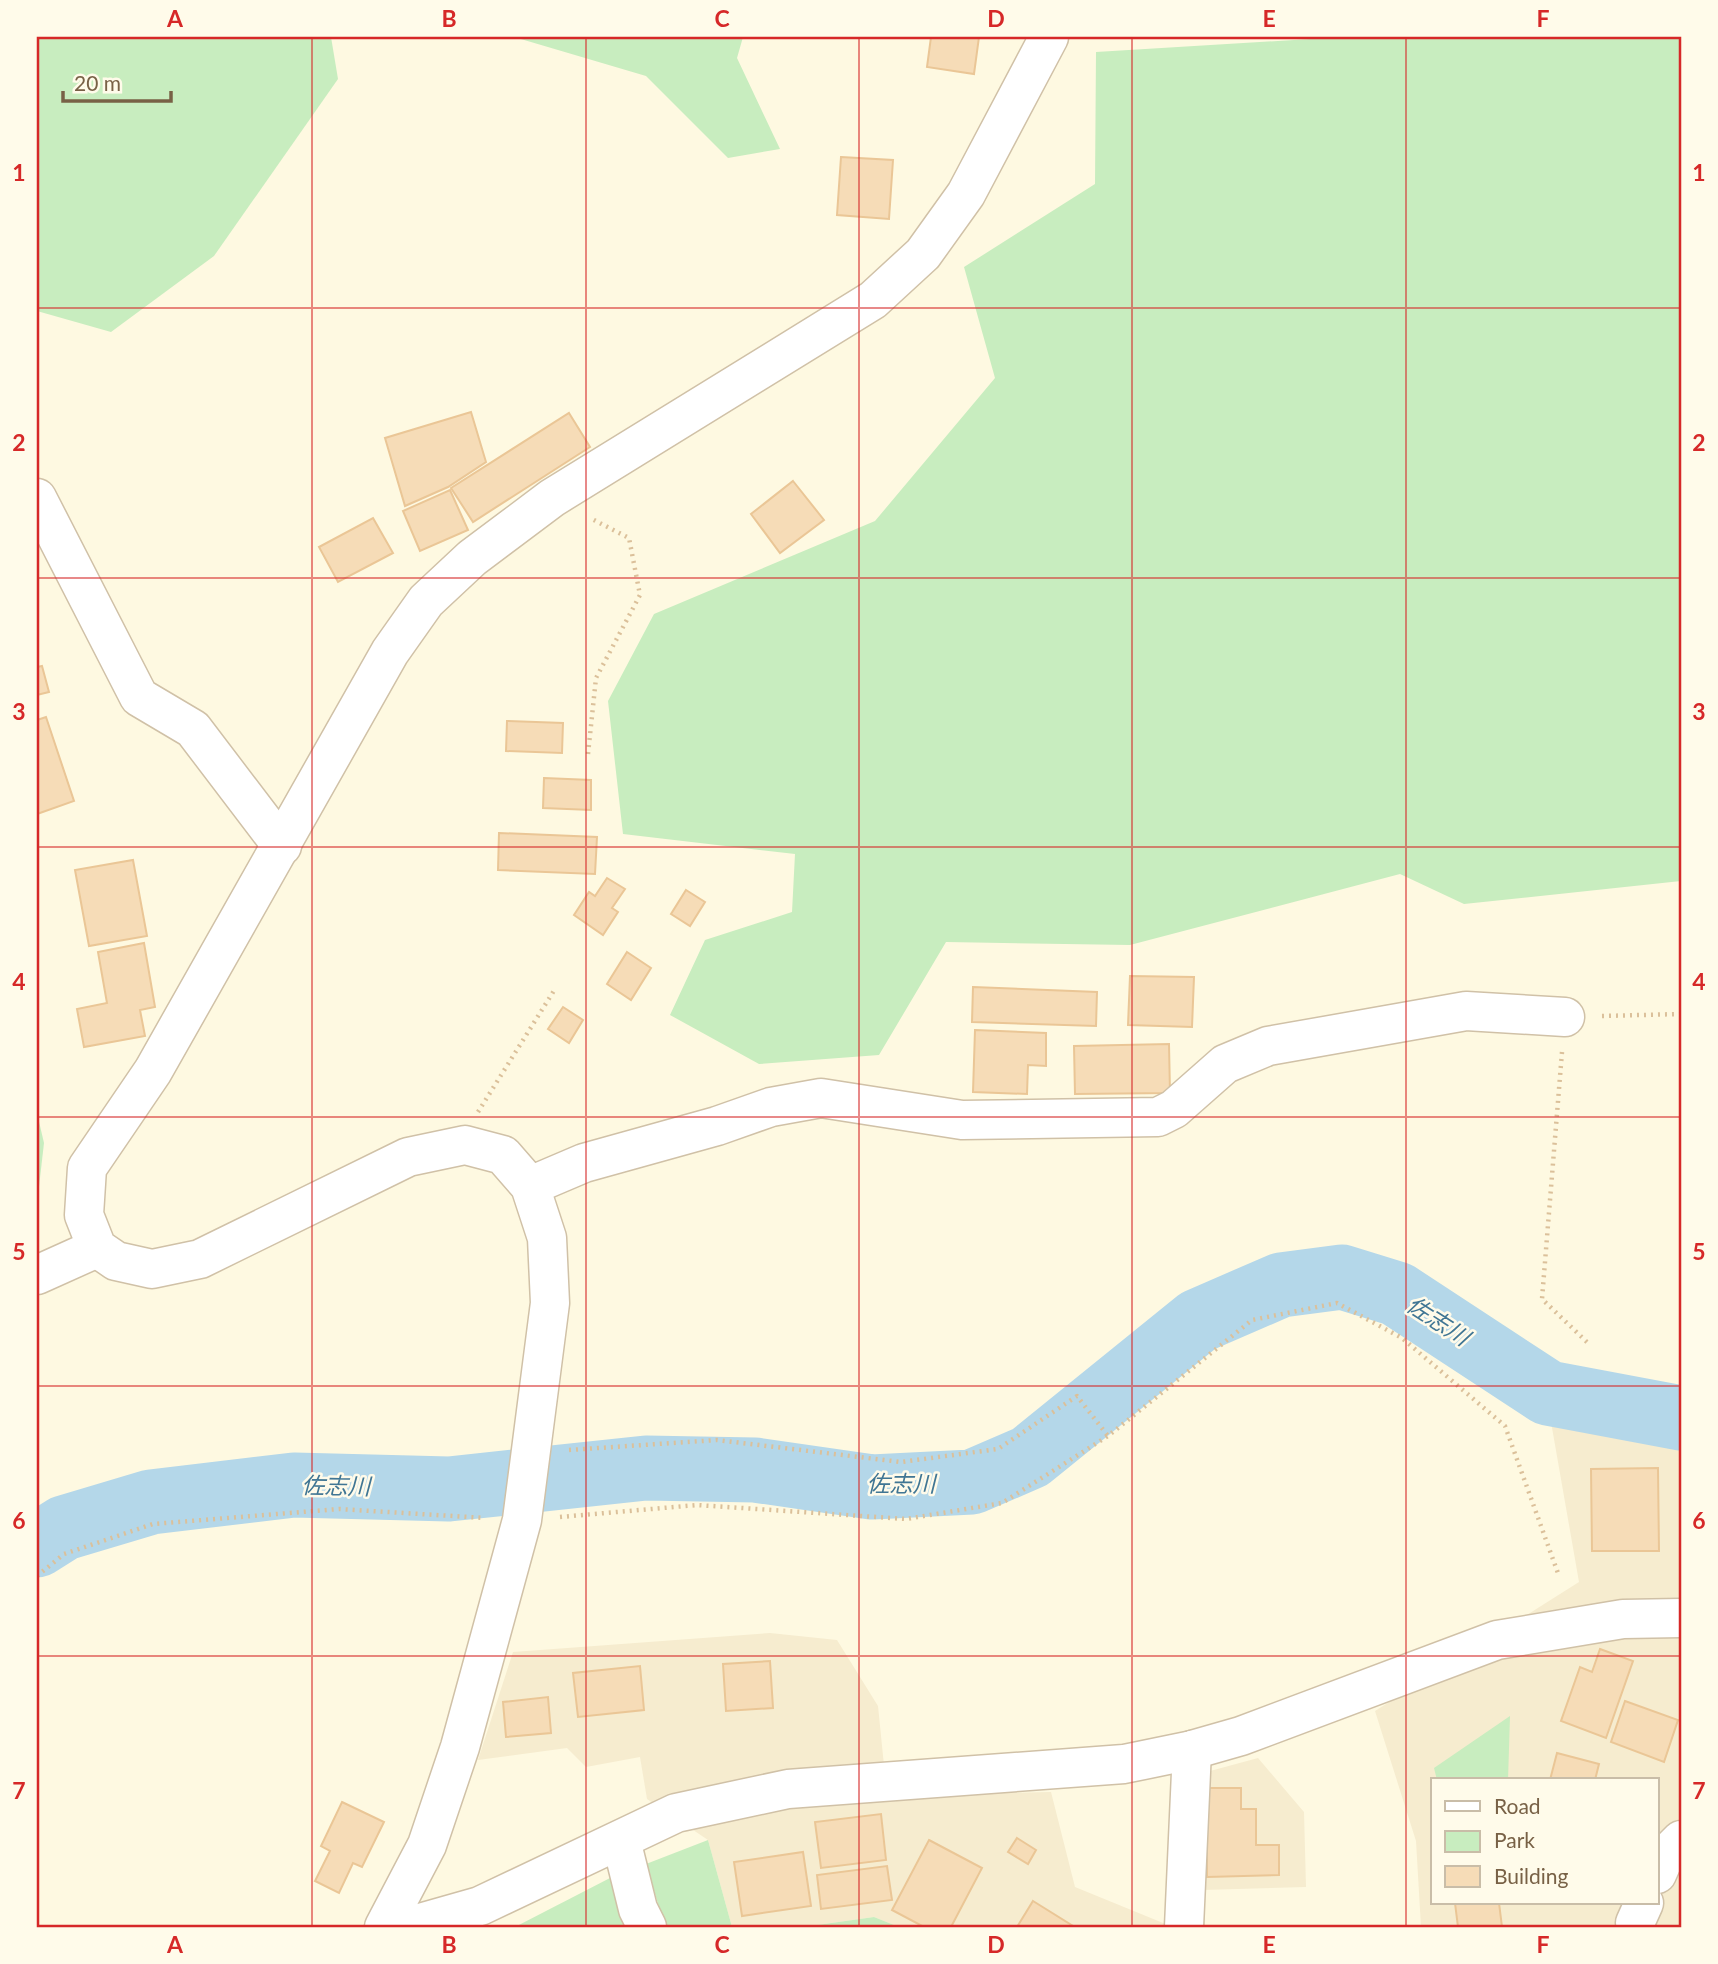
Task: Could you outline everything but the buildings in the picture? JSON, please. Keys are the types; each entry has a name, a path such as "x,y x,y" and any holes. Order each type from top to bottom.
{"street":[{"path":"384,1927 427,1845 460,1747 522,1520 551,1303 547,1238 530,1186 503,1156 464,1145 408,1157 200,1259 152,1269 116,1261 97,1248 84,1215 87,1168 153,1070 390,652 426,601 472,558 552,498 873,300 923,254 966,194 1049,37"},
{"path":"37,498 139,696 193,729 282,846"},
{"path":"530,1186 584,1163 717,1126 771,1107 821,1098 962,1120 1158,1117 1174,1109 1225,1064 1268,1045 1466,1011 1565,1017"},
{"path":"37,1275 97,1248"},
{"path":"406,1927 480,1906 676,1813 788,1789 1124,1764 1192,1751 1241,1736 1497,1640 1623,1619 1681,1618"},
{"path":"1184,1927 1192,1751"},
{"path":"621,1840 638,1909 647,1927"},
{"path":"1658,1872 1665,1856 1681,1840"}],"path":[{"path":"552,498 629,538 640,596 596,678 587,754"},
{"path":"464,1145 479,1110 555,989"},
{"path":"1589,1345 1542,1299 1565,1017 1681,1014"},
{"path":"37,1576 64,1554 153,1524 339,1508 522,1520 697,1505 906,1519 1002,1503 1108,1436 1252,1320 1337,1303 1402,1338 1505,1426 1559,1576"},
{"path":"533,1452 717,1440 901,1462 998,1449 1077,1396 1108,1436"}],"shaded area":[{"path":"1551,1422 1681,1447 1681,1927 1421,1927 1416,1841 1375,1711 1579,1582"},
{"path":"770,1633 837,1640 878,1706 887,1795 1051,1792 1075,1887 1168,1925 1177,1780 1258,1758 1304,1812 1306,1887 1203,1890 1205,1927 899,1927 874,1917 803,1927 732,1927 708,1840 647,1799 640,1757 586,1767 567,1748 478,1760 513,1652"}],"green space":[{"path":"37,37 331,37 338,79 214,256 111,332 37,311"},
{"path":"514,37 743,37 737,58 780,149 728,158 646,76"},
{"path":"1342,37 1681,37 1681,881 1464,904 1400,874 1130,945 946,942 879,1055 759,1064 670,1015 705,940 792,912 795,854 623,834 608,701 654,614 875,521 995,378 964,267 1095,184 1096,52"},
{"path":"37,1113 44,1143 37,1204"},
{"path":"1510,1716 1508,1778 1436,1778 1434,1768"},
{"path":"708,1840 732,1927 665,1927 646,1864"},
{"path":"610,1878 629,1927 515,1927"},
{"path":"874,1917 899,1927 803,1927"}],"waterway":[{"name":"佐志川","path":"37,1545 64,1528 151,1502 294,1485 449,1489 646,1468 755,1470 872,1487 972,1482 1030,1457 1198,1321 1281,1285 1342,1277 1397,1294 1548,1393 1681,1418"}]}
